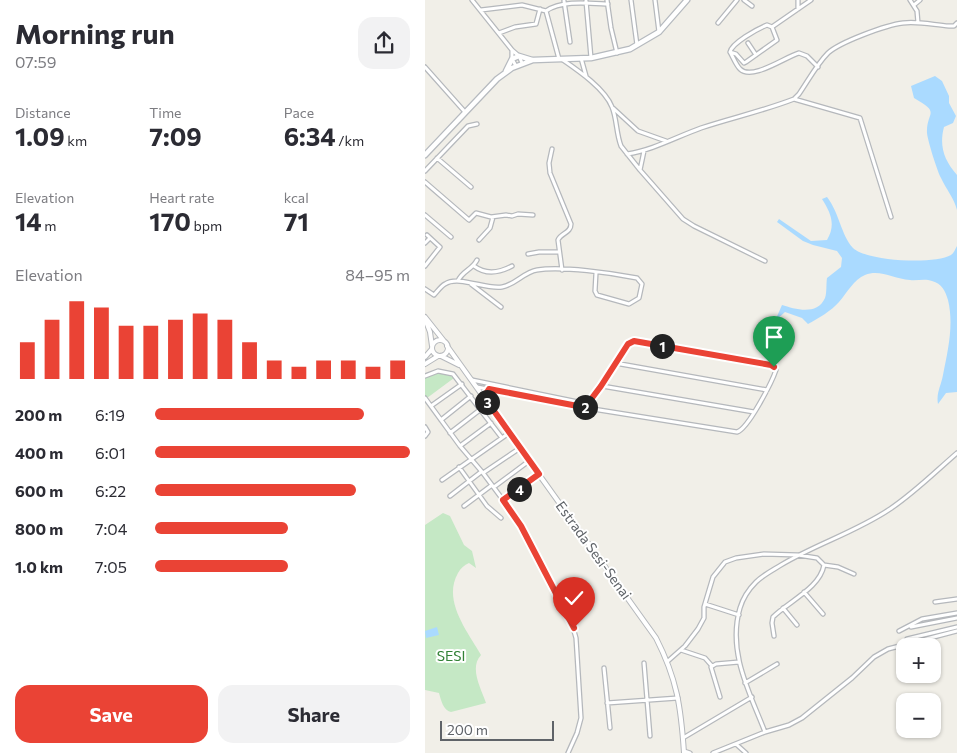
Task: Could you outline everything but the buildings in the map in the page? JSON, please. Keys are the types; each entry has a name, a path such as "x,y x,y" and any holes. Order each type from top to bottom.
{"main road":[{"path":"425,156 465,112 506,72 521,63 533,60 591,58 617,53 637,46 659,32 687,0"},
{"path":"506,72 512,59 519,56 533,60"}],"street":[{"path":"472,0 512,50 519,56 521,63"},
{"path":"631,0 637,46"},
{"path":"655,0 659,32"},
{"path":"718,23 737,0"},
{"path":"745,0 752,6"},
{"path":"798,0 798,10"},
{"path":"772,27 811,0"},
{"path":"910,0 914,5 918,23"},
{"path":"914,5 920,0"},
{"path":"564,1 570,42"},
{"path":"546,11 551,6 564,1 607,2 617,53"},
{"path":"586,1 591,58"},
{"path":"481,10 522,5 546,11"},
{"path":"499,33 515,26 536,24 539,9"},
{"path":"546,11 561,59 586,76 605,96 612,108 638,131 666,141"},
{"path":"627,154 644,151 700,129 794,99 831,51 854,40 899,24 956,25"},
{"path":"730,52 733,45 761,27 767,25 772,27"},
{"path":"730,52 745,63 777,40 772,27"},
{"path":"748,43 756,55"},
{"path":"512,50 512,59 516,66"},
{"path":"730,52 739,68 747,72 756,72 799,53 807,56 818,67"},
{"path":"581,58 586,76"},
{"path":"425,67 465,112"},
{"path":"794,99 860,118 891,216"},
{"path":"612,108 618,137 627,154 683,219 765,261"},
{"path":"425,171 468,126 477,124"},
{"path":"552,148 549,163 550,173 571,224 569,231 559,237 562,270"},
{"path":"640,170 644,151"},
{"path":"437,158 471,187"},
{"path":"425,182 469,220 476,213 493,217 518,214 533,215"},
{"path":"425,215 451,237"},
{"path":"479,240 490,228 493,217"},
{"path":"425,243 428,237 440,248 425,266"},
{"path":"529,254 559,252"},
{"path":"458,282 463,272 474,266 477,260"},
{"path":"474,266 483,270 497,272 511,266"},
{"path":"425,289 434,295 445,284 458,282 503,287 535,270 562,270 596,273 636,278 642,284 637,301 626,303 597,295 595,291 596,273"},
{"path":"470,283 501,306"},
{"path":"425,318 447,346 446,353 425,364"},
{"path":"425,318 430,332 433,353 439,356"},
{"path":"425,358 437,341 444,341"},
{"path":"477,387 588,408 737,432 741,431 754,412 776,370 773,366 761,363 634,341 629,342 589,402 588,408"},
{"name":"Estrada Sesi-Senai","path":"447,346 651,629 668,661 678,698 684,752"},
{"name":"Estrada Sesi-Senai","path":"439,356 461,366"},
{"path":"615,363 767,390"},
{"path":"425,376 434,372 444,371 453,374 502,438"},
{"path":"472,380 583,403 589,402"},
{"path":"431,406 462,384"},
{"path":"601,386 754,412"},
{"path":"484,397 489,389"},
{"path":"441,420 471,396"},
{"path":"425,398 517,520 572,624 575,633 581,718 568,753"},
{"path":"450,433 481,409"},
{"path":"460,446 491,423"},
{"path":"425,436 428,434 426,429"},
{"path":"442,480 509,433"},
{"path":"450,496 482,472 520,448"},
{"path":"765,732 745,683 739,662 737,635 743,600 756,582 799,555 889,510 957,453"},
{"path":"464,506 529,461"},
{"path":"459,467 487,506 501,518"},
{"path":"503,500 539,474"},
{"path":"668,661 690,640 702,621 713,577 725,562 736,558 764,554 799,555 817,558 824,565 838,567 854,574"},
{"path":"774,636 772,620 783,608 818,580 824,565"},
{"path":"804,592 823,614"},
{"path":"935,602 957,598"},
{"path":"705,604 739,615"},
{"path":"783,608 797,625"},
{"path":"908,628 922,619 957,613"},
{"path":"899,631 957,618"},
{"path":"911,638 957,627"},
{"path":"713,753 765,732 789,725 802,718 883,651 910,642 957,631"},
{"path":"681,650 705,658 712,666 711,669 720,697"},
{"path":"644,662 650,736"},
{"path":"712,666 739,662"},
{"path":"745,683 777,664"},
{"path":"604,668 610,728"},
{"path":"683,738 752,697"},
{"path":"607,703 678,698"},
{"path":"737,744 746,753"},
{"path":"684,752 691,753"}],"green space":[{"path":"437,372 448,374 454,378 427,398 425,395 425,376"},
{"name":"SESI","path":"443,513 450,516 464,545 472,551 476,568 469,563 461,568 454,584 453,594 459,616 481,655 476,666 476,672 486,703 451,712 444,707 439,693 425,690 425,525"}],"water":[{"path":"935,76 942,81 949,96 949,103 956,116 953,123 944,127 942,147 949,164 957,175 957,210 939,174 929,143 927,126 931,113 930,110 914,98 911,86"},
{"path":"827,197 849,243 860,252 885,259 916,261 951,255 957,246 957,392 946,393 938,404 938,393 948,347 950,309 946,293 935,282 910,280 871,273 857,280 836,305 808,324 802,318 785,312 775,321 782,305 805,310 821,304 826,296 827,278 841,267 842,258 837,251 803,241 777,222 779,219 811,241 827,240 832,224 828,209 822,199"},
{"path":"437,627 439,635 426,638 425,631"}],"route":[{"path":"574,628 521,526 503,500 539,474 484,397 489,389 588,408 589,402 628,344 634,341 774,367"}]}
